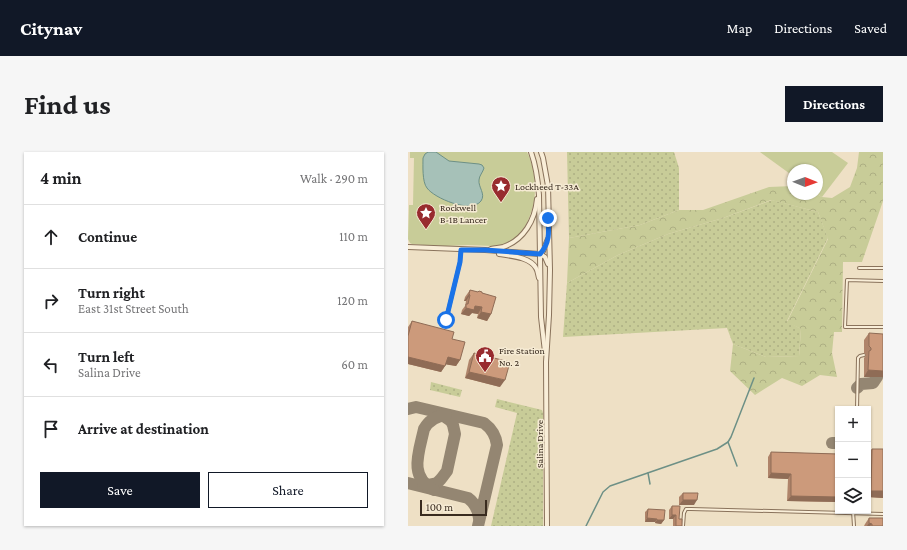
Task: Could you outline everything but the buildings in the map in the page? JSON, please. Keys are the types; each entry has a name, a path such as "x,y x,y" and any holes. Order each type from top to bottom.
{"street":[{"name":"Salina Drive","path":"531,152 534,159 538,189 541,317 546,362"},
{"name":"Salina Drive","path":"541,152 548,186 550,270 546,362 547,526"},
{"path":"485,250 510,244 525,232 534,216 538,189"},
{"name":"Salina Drive","path":"540,254 543,251 549,237"},
{"path":"408,247 540,254 545,257 550,270"},
{"name":"Salina Drive","path":"485,250 524,259 532,263 537,269 541,286"}],"lane":[{"path":"446,320 460,262 461,250"},
{"path":"858,268 883,268"},
{"path":"883,281 847,280 846,327 883,327"},
{"path":"857,406 858,358 864,355"},
{"path":"683,526 684,513 686,509 835,512"},
{"path":"871,513 883,514"},
{"path":"853,514 854,526"}],"green space":[{"path":"410,152 527,152 532,165 535,193 531,214 520,234 514,239 501,245 492,246 442,246 410,243 408,239 409,205 413,205 414,158 410,158"},
{"path":"567,152 674,152 679,168 679,210 640,225 569,238"},
{"path":"760,152 832,152 848,163 823,196 823,164 787,164 787,172"},
{"path":"859,152 883,152 883,201 862,262 843,262 842,332 834,332 832,353 837,377 820,375 802,386 782,378 755,395 730,371 733,344 766,357 799,356 801,329 787,322 828,239 818,212 771,200 723,218 668,234 618,255 567,283 569,238 640,225 679,210 703,210 769,187 787,186 787,200 823,200 823,197 832,198 850,187 857,168"},
{"path":"772,200 818,212 828,238 787,321 801,329 799,356 766,357 733,344 727,328 563,337 567,283 618,255 668,234 723,218"},
{"path":"431,382 462,390 460,397 430,390"},
{"path":"497,399 542,410 543,526 491,526 517,413 495,407"}],"water":[{"path":"428,152 436,152 449,161 482,165 484,168 479,180 483,196 481,201 476,205 461,205 445,200 431,192 425,185 423,173 423,158"}],"waterway":[{"path":"586,526 603,492 610,486 717,449 728,442 754,378"},
{"path":"728,442 737,466"},
{"path":"648,473 650,484"}],"taxiway":[{"path":"857,388 861,384 873,383 877,377"},
{"path":"408,409 416,407 484,423 493,433 497,445 478,526"},
{"path":"423,486 437,483 447,471 455,434 451,421 441,414"},
{"path":"434,490 426,485 421,478 418,471 418,455 424,429 428,423 439,416 446,415"},
{"path":"408,483 468,498 476,506 479,518"}],"place":[{"name":"Lockheed T-33A","path":"501,203"},
{"name":"Rockwell B-1B Lancer","path":"426,230"},
{"name":"Fire Station No. 2","path":"485,373"}],"route":[{"path":"446,320 460,262 461,250 485,250 540,254 543,251 549,237 548,218"}]}
